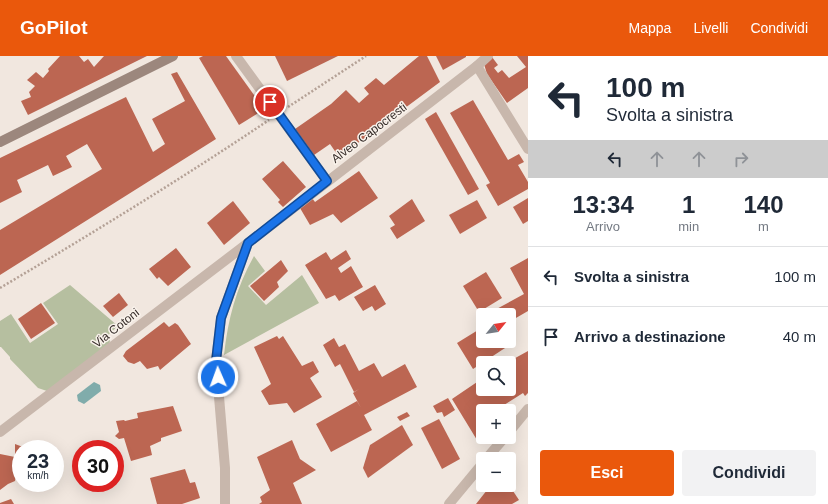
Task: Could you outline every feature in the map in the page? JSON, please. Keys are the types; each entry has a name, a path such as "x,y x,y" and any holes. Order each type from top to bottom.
{"main road":[{"path":"0,142 173,56"}],"street":[{"path":"236,56 327,181"},
{"name":"Alveo Capocresti","path":"248,243 488,56"},
{"path":"477,66 528,149"},
{"path":"225,504 225,468 216,361 221,318 248,243"},
{"name":"Via Cotoni","path":"0,432 248,243"},
{"path":"516,424 528,409"},
{"path":"492,452 499,444"},
{"path":"449,504 476,471"}],"path":[{"path":"0,288 203,165 366,56"}],"green space":[{"path":"254,256 265,271 248,286 266,305 302,275 319,303 224,355 234,304 242,280"},
{"path":"70,285 118,326 107,336 110,341 109,344 47,391 38,388 0,347 0,321 11,314 30,343 58,324 43,303"}],"water":[{"path":"94,382 100,385 101,391 84,404 78,401 77,395"}],"building":[{"path":"60,56 79,56 84,62 88,59 94,67 104,56 147,56 28,115 21,101 31,97 29,92 35,86 27,80 36,72 43,78 49,71 48,69"},
{"path":"203,56 226,56 262,106 263,110 239,125 199,58"},
{"path":"275,56 338,56 287,81"},
{"path":"419,56 427,56 440,82 339,157 330,144 314,155 295,129 331,104 346,90 359,103 369,94 364,88 376,78 384,85"},
{"path":"436,56 466,56 466,57 443,70"},
{"path":"517,56 528,56 528,88 507,103 487,74 484,64 492,57 498,65 494,68 498,73 502,70 509,78 526,67"},
{"path":"177,72 216,139 0,275 0,230 102,169 87,144 66,156 72,167 53,176 48,165 17,180 22,192 0,203 0,158 126,97 153,152 165,144 152,119 185,101 171,74"},
{"path":"473,100 508,160 519,154 524,162 518,165 528,182 528,189 498,206 486,185 490,183 450,113"},
{"path":"436,112 479,189 468,195 425,119"},
{"path":"283,161 306,187 283,207 278,202 280,200 262,179"},
{"path":"359,171 378,198 341,223 333,214 310,225 300,208 312,198 315,202"},
{"path":"528,198 528,221 523,224 513,207"},
{"path":"412,199 425,221 397,239 390,228 395,225 389,216"},
{"path":"477,200 487,218 460,234 449,215"},
{"path":"233,201 250,223 224,245 207,223"},
{"path":"176,248 191,267 168,286 159,277 157,279 149,269"},
{"path":"346,250 351,259 338,268 341,273 351,266 363,287 339,301 335,295 326,299 305,265 326,252 331,260"},
{"path":"528,258 528,311 516,318 516,308 498,308 524,294 510,268"},
{"path":"281,260 288,271 277,282 279,287 264,301 250,286"},
{"path":"486,272 502,298 486,308 477,308 463,286"},
{"path":"375,285 386,304 375,311 372,306 363,311 354,297"},
{"path":"119,293 128,305 113,317 103,306"},
{"path":"41,303 55,323 31,339 18,319"},
{"path":"164,322 169,327 175,323 178,325 191,344 160,370 158,366 147,369 140,361 134,364 128,362 123,356 126,351"},
{"path":"476,331 476,348 505,348 493,356 476,356 476,367 473,369 457,343"},
{"path":"277,336 279,339 283,336 302,366 313,361 319,372 310,378 322,397 294,413 287,403 269,405 261,391 271,384 254,347"},
{"path":"334,338 339,347 345,344 359,371 374,363 382,377 405,364 417,387 364,415 372,430 331,452 316,424 357,401 361,408 353,393 359,389 354,392 340,364 335,367 323,345"},
{"path":"528,351 528,393 525,396 523,393 506,404 476,404 476,438 452,399 476,383 476,396 516,396 516,358"},
{"path":"448,398 455,410 444,417 442,412 437,413 433,406"},
{"path":"173,406 182,431 161,438 161,441 150,446 152,455 131,461 124,438 119,439 115,436 119,432 116,421 125,421 138,418 137,413"},
{"path":"407,412 410,416 400,421 397,417"},
{"path":"439,419 460,459 442,469 421,428"},
{"path":"402,425 413,445 368,478 363,468 370,445"},
{"path":"292,440 300,459 316,470 293,483 302,504 259,504 262,502 260,497 270,490 257,457"},
{"path":"0,454 12,456 12,482 0,490"},
{"path":"185,469 190,483 195,482 200,498 182,504 157,504 150,478"},
{"path":"485,492 514,492 519,500 512,504 476,504"},
{"path":"11,499 14,504 0,504 0,503"}],"route":[{"path":"218,377 216,361 221,318 248,243 327,181 270,102"}]}
